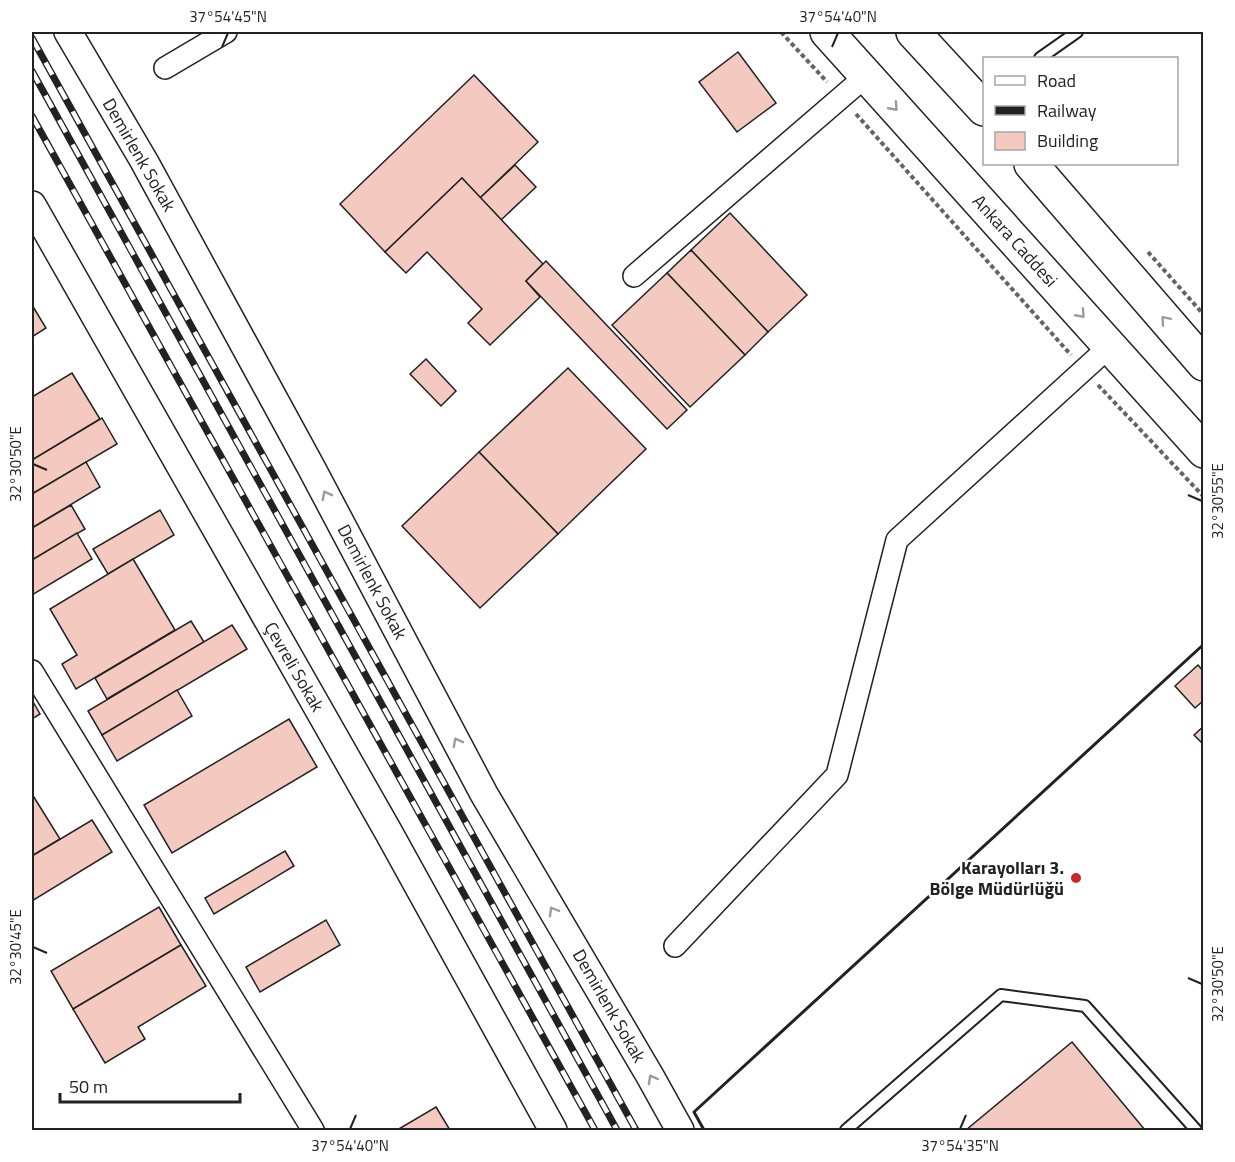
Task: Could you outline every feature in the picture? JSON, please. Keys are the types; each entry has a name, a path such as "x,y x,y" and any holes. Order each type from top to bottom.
{"main road":[{"name":"Ankara Caddesi","path":"827,32 1203,451"},
{"path":"914,32 982,103"},
{"path":"1032,165 1203,364"}],"street":[{"name":"Demirlenk Sokak","path":"68,32 144,161 312,468 484,794 680,1131"},
{"path":"165,68 226,32"},
{"path":"634,276 866,76"},
{"name":"Çevreli Sokak","path":"32,205 389,833 553,1131"},
{"path":"675,946 837,775 897,540 1110,346"},
{"path":"32,670 313,1131"}],"lane":[{"path":"1041,57 1077,32"},
{"path":"846,1131 1001,995 1085,1006 1196,1131"}],"path":[{"path":"781,32 1084,370 1203,497"}],"building":[{"path":"738,52 776,103 737,132 699,82"},
{"path":"474,75 538,142 480,198 462,178 385,252 340,204"},
{"path":"515,165 536,187 501,220 480,198"},
{"path":"462,178 543,264 526,281 540,297 490,345 468,323 482,309 427,252 406,273 385,252"},
{"path":"730,213 807,295 768,332 691,250"},
{"path":"691,250 768,332 745,355 667,273"},
{"path":"546,261 687,410 667,429 526,281"},
{"path":"667,273 745,355 690,407 612,325"},
{"path":"32,305 46,328 32,337"},
{"path":"426,359 456,391 441,406 410,374"},
{"path":"568,368 646,449 558,534 479,452"},
{"path":"72,373 100,419 34,459 32,455 32,397"},
{"path":"102,418 117,444 32,494 32,460"},
{"path":"479,452 558,534 480,608 402,526"},
{"path":"86,462 100,487 32,528 32,494"},
{"path":"71,505 85,529 32,560 32,528"},
{"path":"160,510 174,535 108,574 93,549"},
{"path":"77,533 92,559 32,595 32,560"},
{"path":"133,559 175,630 76,689 62,664 77,655 50,609"},
{"path":"191,621 204,642 107,699 95,678"},
{"path":"232,625 247,649 102,735 88,711"},
{"path":"1198,665 1204,672 1204,700 1195,708 1175,686"},
{"path":"177,690 192,716 117,761 102,735"},
{"path":"32,700 40,714 32,719"},
{"path":"289,719 317,767 172,853 144,805"},
{"path":"1204,726 1204,745 1194,735"},
{"path":"32,794 60,839 32,856"},
{"path":"92,820 112,852 32,901 32,856"},
{"path":"285,851 294,866 214,914 205,898"},
{"path":"159,907 181,945 73,1009 51,971"},
{"path":"326,920 340,945 260,992 246,967"},
{"path":"181,945 206,986 138,1027 145,1039 105,1063 73,1009"},
{"path":"1072,1042 1145,1130 966,1130"},
{"path":"436,1107 450,1130 397,1130"}],"railway":[{"path":"32,38 636,1130"},
{"path":"32,71 617,1130"},
{"path":"32,116 595,1130"}],"wall":[{"path":"704,1130 694,1112 1204,644"}],"place":[{"name":"Karayolları 3. Bölge Müdürlüğü","path":"1076,878"}]}
